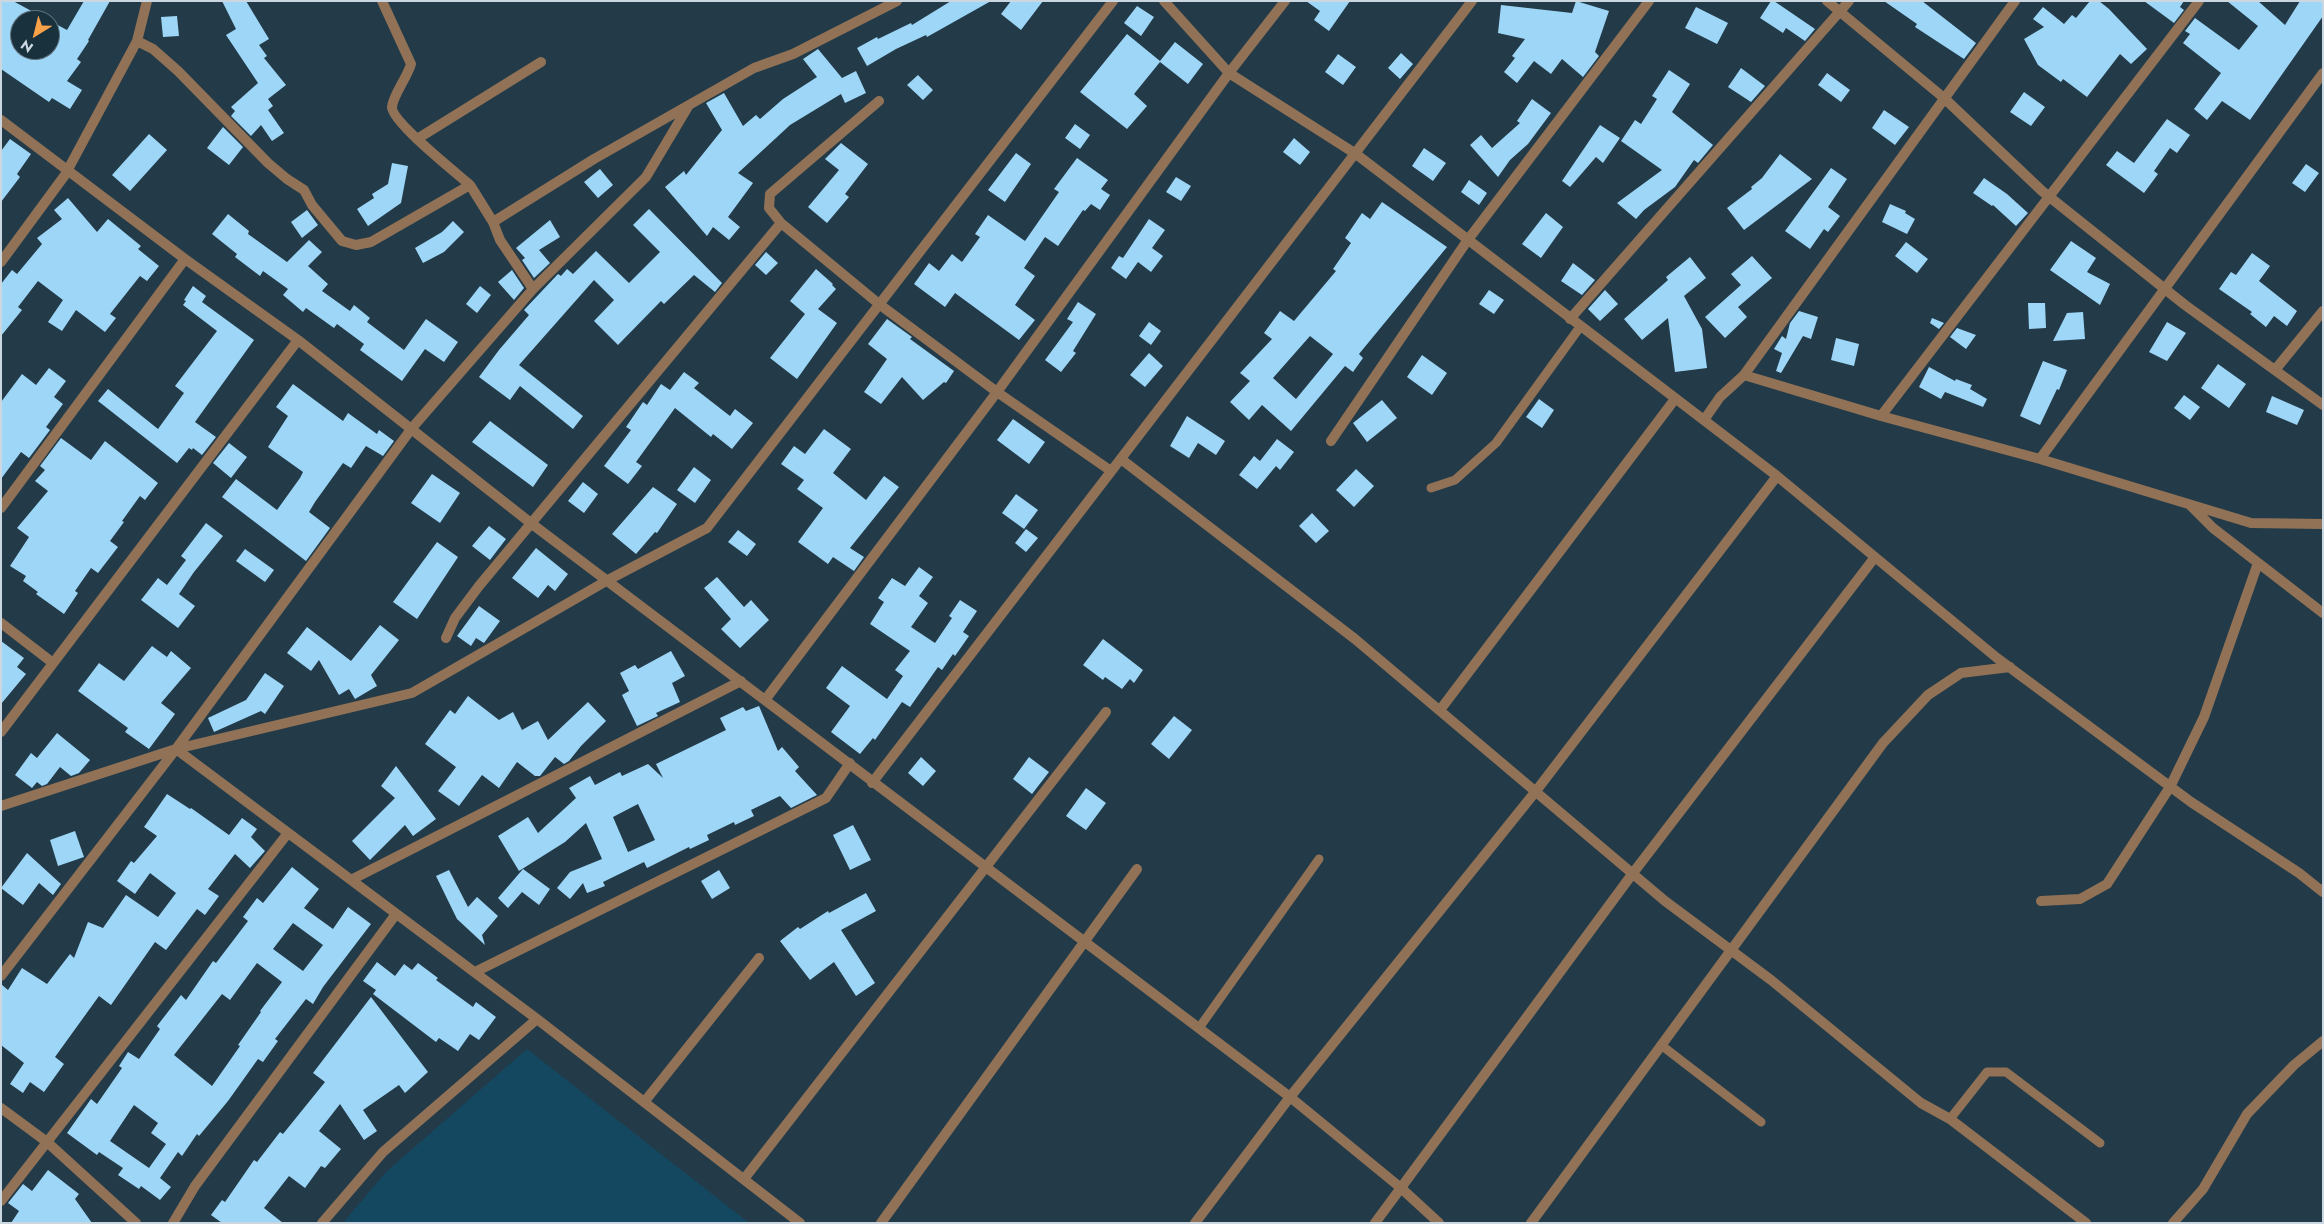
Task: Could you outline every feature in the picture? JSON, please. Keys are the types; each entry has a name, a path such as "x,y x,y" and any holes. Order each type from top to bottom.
{"street":[{"path":"1,262 68,170 137,41 147,1"},
{"path":"382,1 410,64 409,73 392,105 393,115 417,139 470,185 493,222 500,240 533,289"},
{"path":"493,222 594,159 754,68 793,54 897,1"},
{"path":"1,806 176,749 412,693 608,580 707,528 1113,1"},
{"path":"1164,1 1229,73 1356,154 1467,241 1777,476 2010,667 2170,786 2299,873 2323,892"},
{"path":"765,700 997,392 1229,73 1285,1"},
{"path":"872,782 1111,471 1122,460 1472,1"},
{"path":"1331,441 1467,241 1649,1"},
{"path":"1827,1 1944,98 2050,198 2165,289 2323,405"},
{"path":"1570,319 1849,1"},
{"path":"1704,420 1720,397 1744,375 2015,1"},
{"path":"1881,416 2050,198 2199,1"},
{"path":"137,41 153,49 178,71 268,163 304,190 312,205 342,241 356,245 371,242 470,185"},
{"path":"417,139 540,62"},
{"path":"2040,459 2323,73"},
{"path":"879,101 770,194 769,208 781,223 879,304 997,392 1111,471"},
{"path":"1,976 176,749 412,428 533,289 646,177 690,105"},
{"path":"1,120 185,260 298,340 532,524 1290,1097 1401,1188 1439,1223"},
{"path":"446,638 455,618 781,223"},
{"path":"1,508 185,260"},
{"path":"2275,370 2323,311"},
{"path":"1,732 298,340"},
{"path":"1744,375 1881,416 2040,459 2251,523 2323,524"},
{"path":"1440,710 1675,399"},
{"path":"1122,460 1355,639 1665,901 1771,980 1921,1103 1950,1119 2086,1223"},
{"path":"1195,1223 1290,1097 1536,791 1777,476"},
{"path":"2189,504 2213,528 2323,612"},
{"path":"1375,1223 1633,873 1875,557"},
{"path":"2041,901 2080,900 2107,884 2170,786 2204,717 2258,563"},
{"path":"1,623 53,663"},
{"path":"1531,1223 1883,743 1928,695 1961,673 2010,667"},
{"path":"351,880 741,681"},
{"path":"744,1179 1106,712"},
{"path":"176,749 645,1101 800,1223"},
{"path":"475,972 826,798 850,764"},
{"path":"1,1201 288,833"},
{"path":"881,1223 1137,869"},
{"path":"173,1223 195,1186 396,914"},
{"path":"645,1101 759,958"},
{"path":"322,1223 383,1152 537,1019"},
{"path":"2173,1223 2203,1189 2246,1114 2294,1065 2323,1041"},
{"path":"1,1108 47,1142 136,1223"}],"lane":[{"path":"1431,488 1455,480 1496,443 1580,327"},
{"path":"1199,1028 1319,859"},
{"path":"1662,1045 1761,1122"},
{"path":"1950,1119 1987,1072 1998,1070 2015,1078 2100,1143"}],"shaded area":[{"path":"527,1049 749,1223 343,1223 386,1172"}],"building":[{"path":"1,1 13,1 30,10 10,10 10,60 60,60 60,26 67,30 84,1 110,1 89,41 77,59 81,62 67,81 82,90 70,109 52,98 49,102 1,69"},
{"path":"222,1 246,1 269,39 259,45 267,56 264,58 286,85 268,99 273,106 268,110 284,133 272,141 261,125 251,136 231,116 235,111 231,107 258,83 226,35 236,29"},
{"path":"951,1 991,1 927,37 926,35 896,49 867,66 857,48 877,37 878,39 911,23 912,25"},
{"path":"1011,1 1043,1 1021,30 1001,14"},
{"path":"1306,1 1350,1 1329,31 1314,20 1320,11"},
{"path":"1576,1 1609,11 1595,52 1599,56 1583,77 1562,59 1551,74 1534,61 1517,83 1504,72 1515,58 1512,56 1525,39 1498,33 1501,5 1572,13"},
{"path":"1771,1 1774,1 1815,29 1805,41 1786,28 1783,33 1760,18"},
{"path":"1884,1 1922,1 1976,43 1964,59 1915,27 1917,24"},
{"path":"2090,1 2099,1 2109,9 2147,49 2131,64 2120,54 2087,97 2063,79 2061,82 2038,65 2024,39 2044,27 2033,19 2043,7 2064,24 2072,15 2076,18"},
{"path":"2144,1 2184,1 2180,7 2184,10 2174,23"},
{"path":"2227,1 2258,1 2285,25 2300,1 2323,1 2323,16 2250,120 2222,101 2207,120 2194,109 2221,73 2183,43 2190,34 2185,31 2195,18 2239,50 2258,26"},
{"path":"1137,6 1154,17 1141,36 1124,23"},
{"path":"1696,7 1728,23 1717,44 1685,28"},
{"path":"177,16 179,36 163,37 161,17"},
{"path":"1127,34 1160,61 1175,42 1203,64 1188,84 1160,62 1134,94 1147,106 1127,129 1080,92"},
{"path":"818,49 842,78 856,71 866,93 845,103 841,94 790,125 738,173 753,183 728,217 740,227 729,240 713,227 707,236 665,187 684,171 686,175 722,130 706,103 724,93 743,126 756,115 760,119 783,99 817,77 803,59"},
{"path":"1401,53 1413,64 1400,79 1388,68"},
{"path":"1338,54 1356,67 1343,85 1325,72"},
{"path":"1741,68 1765,86 1751,102 1728,87"},
{"path":"1669,70 1690,84 1672,112 1713,145 1698,163 1694,160 1675,187 1644,210 1636,219 1617,203 1662,170 1621,141 1635,120 1641,124 1657,99 1652,96"},
{"path":"1827,73 1850,90 1841,102 1818,85"},
{"path":"918,75 933,90 923,100 907,85"},
{"path":"2024,92 2045,107 2031,126 2010,112"},
{"path":"1532,99 1551,113 1528,144 1510,160 1498,177 1470,145 1481,135 1492,148 1520,123 1517,121"},
{"path":"1884,110 1909,127 1895,145 1872,128"},
{"path":"2167,119 2190,135 2177,153 2170,148 2154,171 2158,174 2144,193 2106,165 2117,151 2134,163"},
{"path":"1075,124 1090,135 1080,149 1065,138"},
{"path":"1600,125 1620,138 1603,163 1596,157 1570,187 1562,181"},
{"path":"223,127 243,147 229,165 207,148"},
{"path":"149,134 167,150 130,191 112,175"},
{"path":"1294,138 1310,152 1300,165 1283,152"},
{"path":"10,139 31,154 17,174 20,177 1,202 1,151"},
{"path":"841,143 868,164 845,194 849,197 827,223 808,207 839,170 825,159"},
{"path":"1424,148 1446,163 1433,181 1412,166"},
{"path":"1016,153 1031,164 1005,202 988,190"},
{"path":"1780,154 1812,179 1744,230 1727,208 1752,189 1751,187 1762,178"},
{"path":"1077,158 1108,180 1101,189 1110,195 1100,210 1091,204 1085,211 1083,210 1058,246 1045,237 1024,268 1035,276 1015,305 1035,320 1019,340 955,293 945,307 914,284 929,263 939,271 952,254 962,262 980,237 975,234 988,215 1025,241 1059,192 1054,189"},
{"path":"392,163 408,166 401,203 368,226 357,209 374,198 372,194 388,184"},
{"path":"2306,164 2319,173 2305,192 2292,183"},
{"path":"1831,168 1847,179 1828,207 1840,216 1828,232 1824,229 1810,249 1785,231"},
{"path":"600,169 613,185 598,198 584,182"},
{"path":"1176,177 1191,186 1181,201 1166,192"},
{"path":"1984,178 2007,194 2028,213 2016,226 1993,205 1973,193"},
{"path":"1469,180 1487,193 1479,205 1461,192"},
{"path":"68,198 97,232 108,219 141,246 138,249 159,266 147,281 140,276 110,314 116,318 105,332 76,310 62,331 48,322 63,300 38,281 18,307 22,310 1,336 1,284 12,270 17,274 42,244 37,238 62,219 54,210"},
{"path":"1382,202 1447,247 1359,354 1363,358 1353,372 1345,366 1291,431 1262,405 1249,420 1230,402 1250,381 1240,373 1272,339 1264,333 1280,311 1294,321 1336,271 1333,269 1351,243 1345,238 1362,213 1370,219","holes":["1310,336 1333,354 1296,399 1273,378"]},
{"path":"1890,204 1906,211 1905,213 1915,219 1907,234 1882,222"},
{"path":"649,209 722,283 715,292 694,275 664,304 661,301 618,345 594,321 614,300 594,280 519,365 583,416 573,429 520,386 510,400 479,377 529,315 524,310 558,274 561,276 567,269 573,274 596,251 629,283 660,252 633,225"},
{"path":"307,210 318,225 302,238 291,222"},
{"path":"1546,213 1563,227 1541,258 1522,244"},
{"path":"228,214 249,231 248,234 287,262 309,240 322,252 308,266 328,284 322,291 350,311 354,305 370,318 367,322 404,350 426,319 458,342 444,362 425,349 402,381 360,350 364,344 337,324 334,328 306,308 303,312 283,295 288,289 263,271 260,276 235,257 237,254 212,234"},
{"path":"1149,219 1165,230 1152,248 1163,256 1151,272 1138,262 1126,279 1111,268 1119,256 1123,258"},
{"path":"550,220 560,237 539,250 550,263 534,278 522,260 525,258 516,248"},
{"path":"453,221 464,232 444,252 423,263 415,248 442,232"},
{"path":"2071,241 2096,258 2087,272 2110,284 2100,305 2050,270"},
{"path":"1906,242 1928,259 1917,273 1895,256"},
{"path":"766,252 778,263 766,275 755,265"},
{"path":"2252,253 2270,266 2259,281 2297,311 2287,326 2274,316 2266,327 2250,314 2252,312 2219,289 2231,272 2236,275"},
{"path":"1752,256 1772,278 1738,307 1747,317 1725,338 1705,317 1741,285 1731,274"},
{"path":"1690,257 1706,278 1684,296 1702,329 1707,368 1675,372 1668,318 1642,340 1624,319 1668,280 1666,277"},
{"path":"1573,263 1595,280 1582,295 1561,281"},
{"path":"816,269 836,289 818,309 837,323 797,379 770,358 805,314 790,301"},
{"path":"512,270 524,288 514,300 498,282"},
{"path":"193,286 206,296 202,302 254,340 195,422 216,437 202,455 193,448 192,450 189,448 177,463 98,401 108,389 158,429 184,393 175,386 217,331 183,305"},
{"path":"480,286 491,295 477,313 466,304"},
{"path":"1489,290 1504,300 1494,314 1479,304"},
{"path":"1605,290 1618,304 1600,321 1588,309"},
{"path":"1078,302 1096,314 1073,351 1076,353 1061,372 1045,360 1073,322 1067,319"},
{"path":"2028,303 2045,303 2046,328 2029,329"},
{"path":"1799,311 1818,317 1811,339 1803,336 1781,373 1776,371 1782,353 1774,349 1782,336 1786,339 1790,323"},
{"path":"2083,312 2085,339 2053,341 2067,313"},
{"path":"1932,318 1944,323 1939,329 1930,323"},
{"path":"887,319 912,337 910,339 954,371 946,383 944,382 923,400 902,377 881,404 864,392 887,359 868,344"},
{"path":"1149,322 1161,331 1151,345 1139,336"},
{"path":"2167,322 2186,333 2167,361 2149,352"},
{"path":"1957,328 1976,335 1966,349 1950,337"},
{"path":"1836,338 1859,344 1854,366 1831,360"},
{"path":"1149,353 1163,366 1145,387 1130,375"},
{"path":"1422,355 1447,373 1432,395 1407,377"},
{"path":"2043,361 2067,370 2059,390 2057,389 2040,425 2020,416"},
{"path":"2218,364 2246,384 2229,408 2201,388"},
{"path":"1929,367 1955,381 1956,379 1972,385 1970,389 1987,399 1983,407 1945,392 1941,399 1919,387"},
{"path":"49,368 66,381 54,397 63,404 46,427 50,430 29,458 21,452 1,479 1,402 22,374 36,385"},
{"path":"684,372 699,383 694,388 730,416 735,409 753,423 732,449 713,434 711,437 675,408 636,462 642,466 628,484 604,466 631,430 626,427 643,402 647,405 661,384 670,390"},
{"path":"293,384 343,421 348,413 377,434 379,430 394,441 383,456 366,446 351,468 343,463 309,512 330,528 306,561 222,497 236,479 277,510 300,478 303,472 268,447 288,416 276,407"},
{"path":"2184,395 2200,407 2190,420 2174,408"},
{"path":"2272,396 2304,410 2297,425 2266,412"},
{"path":"1539,399 1554,410 1542,428 1526,417"},
{"path":"1382,400 1397,418 1367,442 1353,423"},
{"path":"1187,416 1225,441 1216,455 1198,443 1189,458 1170,446"},
{"path":"1013,419 1045,442 1029,464 997,440"},
{"path":"490,421 548,465 533,487 472,442"},
{"path":"824,429 851,449 833,473 866,500 884,476 899,487 850,548 864,557 854,571 833,557 828,564 798,542 823,508 797,489 804,480 781,464 794,446 805,454"},
{"path":"61,438 91,460 105,441 158,483 145,500 140,496 122,521 124,522 110,541 118,547 98,573 91,568 75,591 78,593 64,614 36,594 38,592 23,581 26,576 10,566 29,537 17,528 48,491 35,481 45,470 40,466"},
{"path":"1277,439 1294,452 1280,470 1276,466 1257,489 1239,475 1254,456 1260,461"},
{"path":"229,443 247,457 231,478 213,463"},
{"path":"694,467 711,480 695,503 677,490"},
{"path":"1356,469 1374,486 1354,507 1336,490"},
{"path":"432,474 460,493 440,523 411,503"},
{"path":"583,482 598,494 584,513 568,501"},
{"path":"653,487 677,504 657,533 655,532 636,554 612,534"},
{"path":"1016,494 1038,510 1024,529 1002,513"},
{"path":"1312,513 1329,531 1316,543 1299,526"},
{"path":"206,523 223,536 179,594 195,606 178,628 141,600 158,578 167,585 186,560 181,556"},
{"path":"489,526 506,539 490,560 472,546"},
{"path":"1026,529 1038,538 1026,552 1015,543"},
{"path":"738,530 756,544 747,556 728,542"},
{"path":"437,542 458,557 417,619 393,602"},
{"path":"536,548 568,574 555,591 548,585 538,598 512,578"},
{"path":"245,549 274,570 265,582 236,561"},
{"path":"919,567 933,577 919,596 928,603 911,627 935,643 952,618 949,616 960,600 977,611 963,632 969,636 955,656 953,654 942,670 938,667 910,707 902,702 875,740 873,738 860,754 831,732 850,706 826,688 842,666 887,699 903,676 895,670 910,651 870,624 884,602 878,598 892,578 905,586"},
{"path":"717,577 744,607 751,600 769,620 740,648 721,629 731,619 704,588"},
{"path":"479,606 500,621 484,643 476,638 471,646 457,636"},
{"path":"380,625 399,640 371,675 377,686 355,699 349,689 339,695 319,660 311,671 287,653 307,627 351,661"},
{"path":"1103,639 1143,670 1134,683 1130,679 1122,689 1105,677 1103,680 1083,665"},
{"path":"1,641 24,658 17,667 26,674 1,704"},
{"path":"152,646 167,657 171,651 191,668 161,703 175,714 149,749 125,732 128,728 78,691 99,663 124,681"},
{"path":"671,651 685,676 672,683 680,702 656,713 658,716 637,726 622,695 629,691 620,673 635,665 638,669"},
{"path":"265,673 284,686 265,714 261,711 214,732 208,718 246,700"},
{"path":"468,696 499,720 513,712 522,730 538,721 548,740 588,702 606,721 564,764 555,757 540,776 535,776 517,762 499,788 482,775 459,806 438,791 456,767 425,744 450,710 455,714"},
{"path":"759,706 778,751 782,747 799,767 795,771 817,795 791,808 780,796 751,810 754,816 735,825 734,822 707,835 709,840 690,849 689,847 647,868 644,862 603,882 605,886 587,893 583,883 570,899 557,888 570,872 602,859 586,823 565,842 519,871 498,836 528,817 538,833 576,798 569,788 590,776 595,785 620,772 622,776 648,764 663,778 656,764 726,730 720,718 743,707 746,711","holes":["638,804 655,840 628,852 613,817"]},
{"path":"1174,716 1192,730 1169,759 1151,744"},
{"path":"57,733 90,760 79,773 71,776 60,767 47,784 42,786 37,782 32,788 15,775 31,753 37,758"},
{"path":"921,757 936,771 923,786 908,773"},
{"path":"1029,757 1049,772 1032,794 1013,779"},
{"path":"396,766 436,819 413,836 405,825 370,860 352,841 395,798 381,786"},
{"path":"1086,788 1106,803 1086,830 1066,816"},
{"path":"167,794 191,808 229,835 242,818 257,829 251,837 265,851 250,868 235,854 208,889 219,896 205,915 197,909 166,950 155,942 111,1005 99,996 55,1057 64,1064 44,1092 30,1082 23,1093 10,1084 24,1063 1,1045 1,984 8,990 22,968 47,984 70,954 74,958 88,922 103,928 126,895 158,917 176,893 150,873 135,894 117,881 131,861 134,863 157,836 144,827"},
{"path":"853,825 871,860 850,870 833,835"},
{"path":"75,831 84,857 58,866 50,840"},
{"path":"27,853 61,884 53,895 39,883 23,905 1,888"},
{"path":"292,867 319,889 304,908 333,929 348,907 371,924 323,987 313,1004 306,999 275,1039 278,1041 263,1062 258,1059 228,1101 199,1136 197,1134 182,1156 178,1152 160,1178 171,1187 160,1200 141,1186 139,1189 118,1175 123,1168 99,1152 97,1155 67,1133 91,1099 97,1104 122,1068 119,1066 128,1052 139,1059 160,1029 157,1026 181,995 186,1000 213,961 216,963 248,921 243,917 257,898 263,903","holes":["293,923 323,945 303,971 273,949","257,963 282,982 260,1011 238,1045 240,1046 212,1086 174,1055 222,994 230,1000","134,1105 158,1123 151,1133 166,1144 149,1168 110,1141"]},
{"path":"523,869 550,889 539,905 522,892 508,908 498,898"},
{"path":"449,870 468,907 477,897 498,916 482,935 485,945 457,919 436,876"},
{"path":"719,870 730,888 712,899 701,881"},
{"path":"866,893 876,911 841,930 875,983 856,996 834,962 810,980 780,941 798,927 800,929 828,911 829,913"},
{"path":"377,962 395,976 404,964 412,970 418,963 438,978 436,980 473,1007 476,1002 496,1017 479,1040 470,1034 458,1051 439,1038 436,1042 373,994 376,990 363,981"},
{"path":"371,997 428,1072 405,1093 399,1085 363,1110 377,1131 364,1140 340,1104 319,1131 341,1149 325,1168 321,1166 305,1188 289,1176 264,1208 283,1223 222,1223 211,1215 222,1200 225,1202 254,1160 257,1162 280,1132 283,1134 325,1082 313,1073"},
{"path":"48,1170 79,1194 75,1199 92,1223 11,1223 19,1211 8,1203 23,1184 32,1191"}]}
